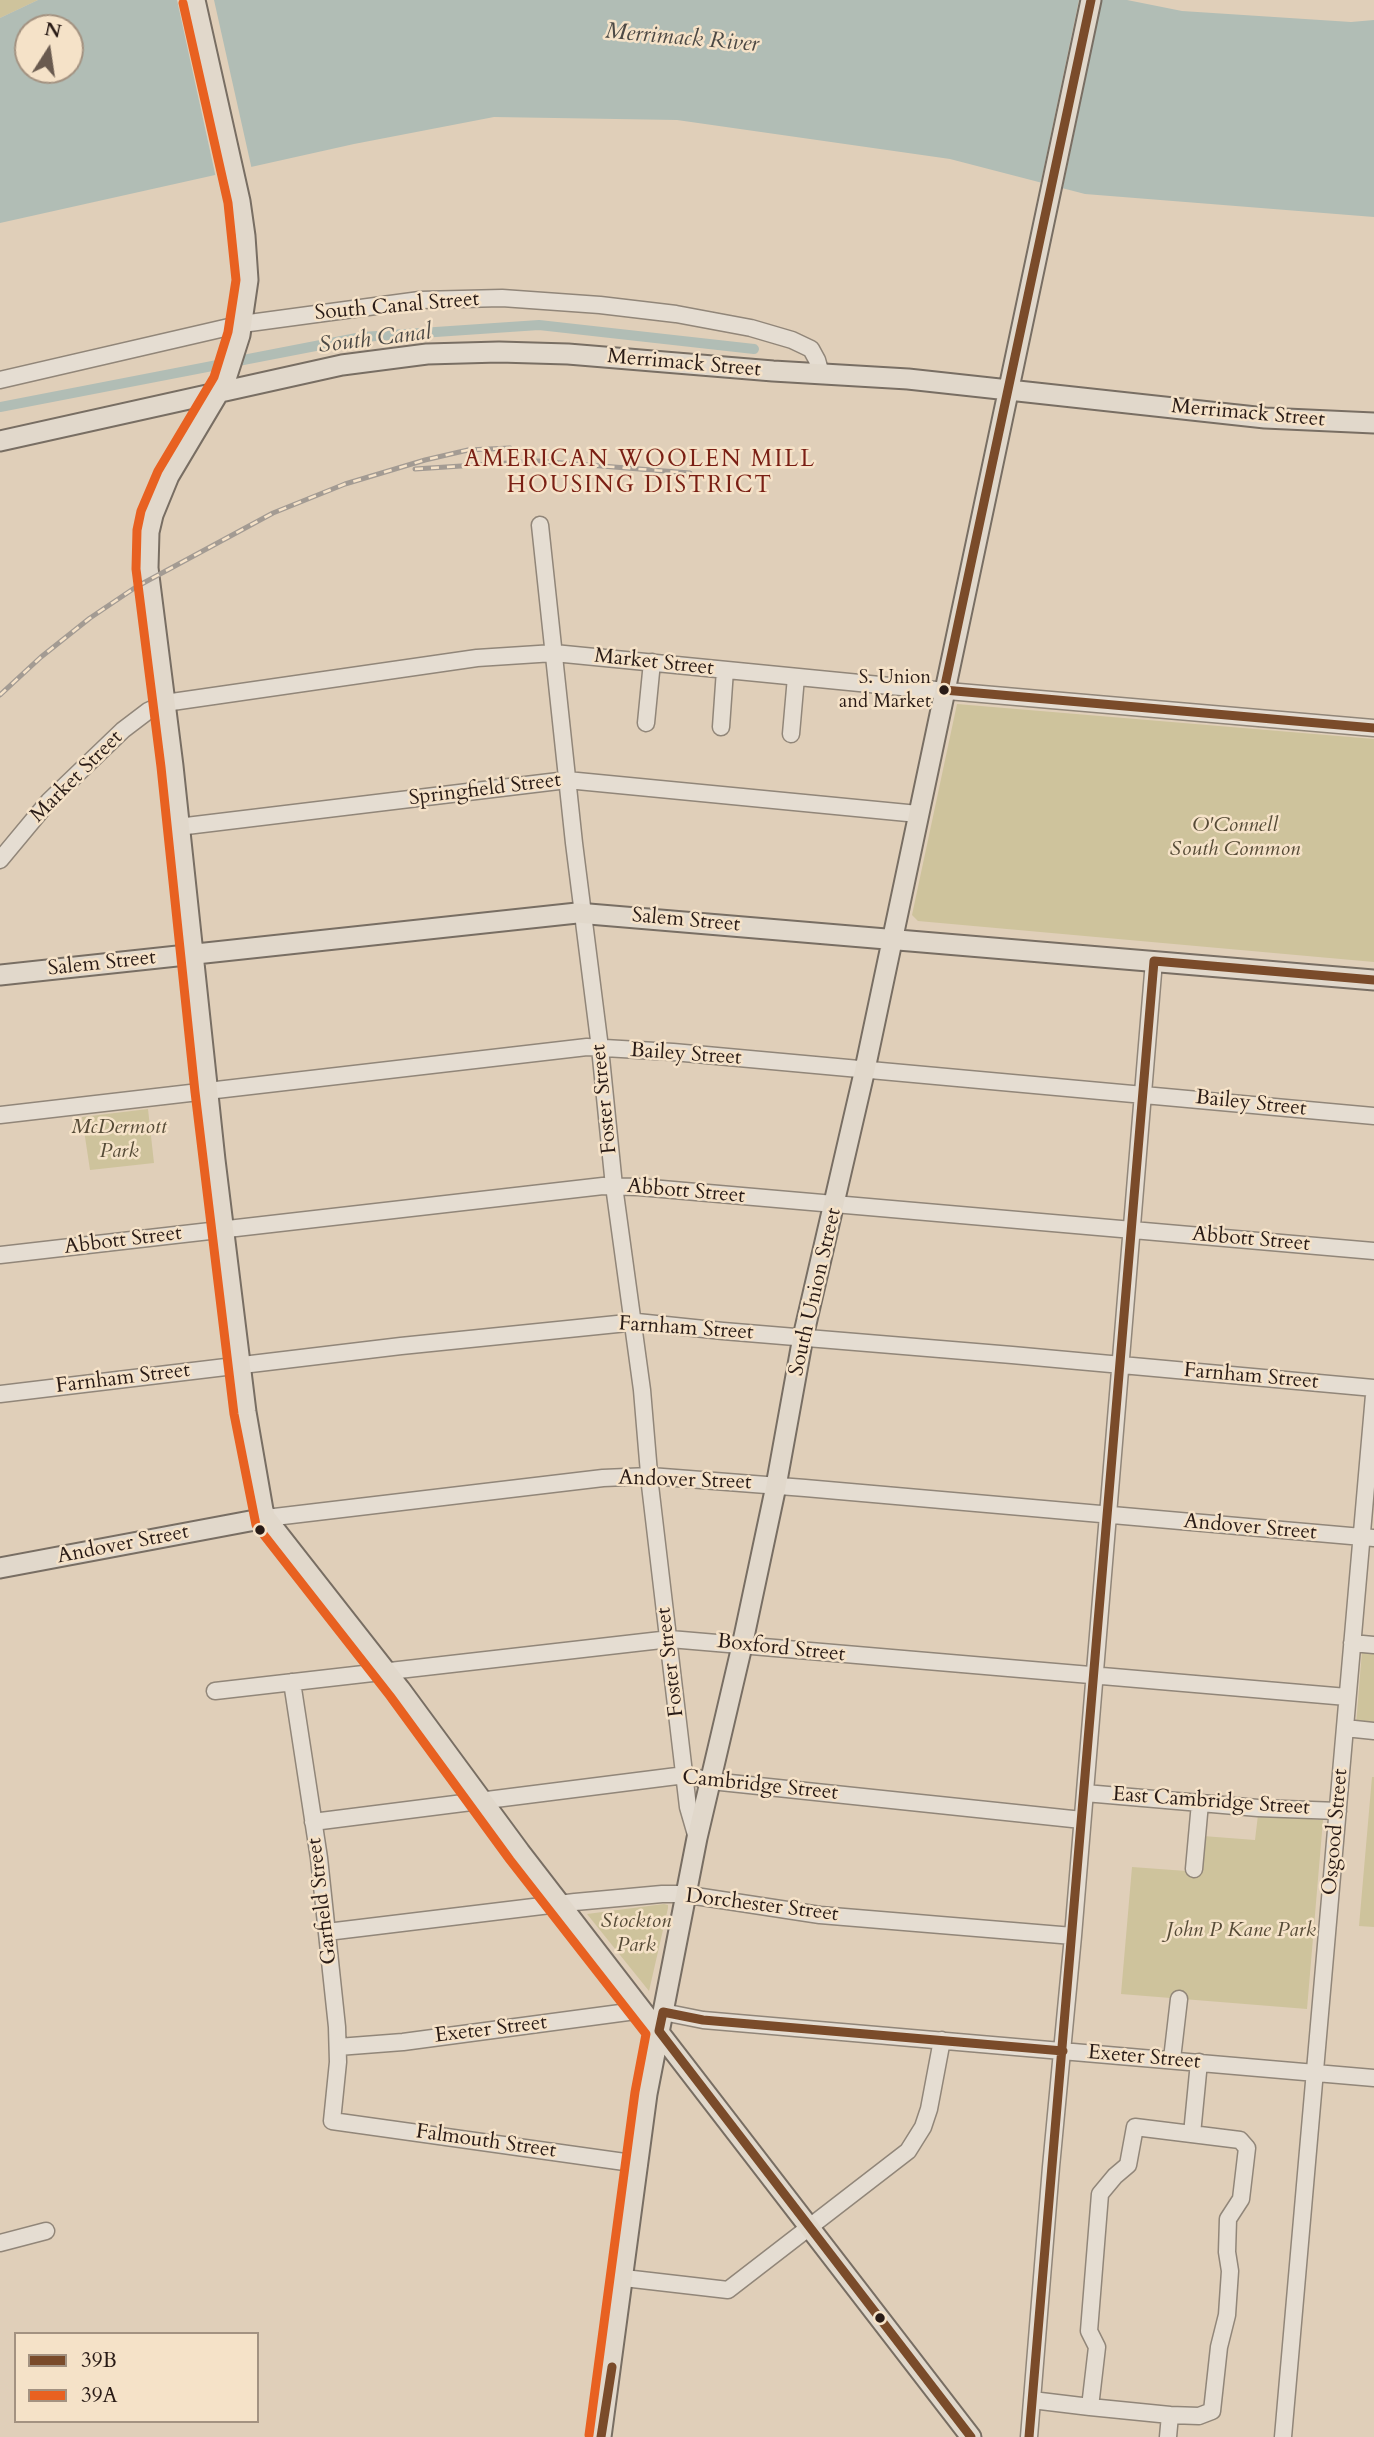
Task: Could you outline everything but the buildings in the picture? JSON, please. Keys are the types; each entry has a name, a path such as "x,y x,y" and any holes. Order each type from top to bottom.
{"main road":[{"path":"195,0 240,201 248,280 241,329 222,388 169,477 153,515 149,532 148,568 206,1091 240,1366 266,1518 387,1672 643,2010 661,2021 809,2227 971,2437"},
{"name":"South Union Street","path":"601,2437 647,2094 697,1838 742,1646 776,1486 803,1337 865,1069 1091,0"},
{"name":"Merrimack Street","path":"0,441 222,388 342,365 427,354 499,352 568,354 908,379 1265,418 1374,423"},
{"name":"Salem Street","path":"0,975 583,913 1374,980"},
{"name":"Andover Street","path":"0,1568 266,1518"}],"street":[{"name":"South Canal Street","path":"0,380 241,329 420,300 502,299 600,305 688,316 751,328 792,340 811,349 821,374"},
{"name":"Foster Street","path":"540,525 567,780 614,1186 642,1390 688,1807 697,1838"},
{"name":"Market Street","path":"0,860 49,801 148,711 165,703 477,658 554,653 944,691 1374,728"},
{"path":"646,723 652,662"},
{"path":"721,727 725,670"},
{"path":"791,734 796,677"},
{"name":"Springfield Street","path":"178,827 567,780 918,814"},
{"path":"1029,2437 1154,961"},
{"name":"Bailey Street","path":"0,1115 587,1047 865,1069 1374,1116"},
{"name":"Abbott Street","path":"0,1255 614,1186 1374,1251"},
{"name":"Farnham Street","path":"0,1394 632,1322 1374,1388"},
{"name":"Osgood Street","path":"1283,2437 1352,1643 1368,1538 1374,1395"},
{"name":"Andover Street","path":"266,1518 603,1478 650,1476 1368,1538"},
{"name":"Boxford Street","path":"215,1691 670,1639 1348,1697"},
{"path":"1352,1643 1374,1645"},
{"name":"Garfield Street","path":"292,1682 327,1932 338,2047 332,2121"},
{"path":"1345,1728 1374,1731"},
{"name":"Cambridge Street","path":"313,1822 685,1775 710,1782 1082,1820"},
{"name":"East Cambridge Street","path":"1085,1793 1338,1811"},
{"path":"1194,1868 1200,1803"},
{"name":"Dorchester Street","path":"327,1932 662,1894 820,1914 1073,1936"},
{"path":"1172,2059 1179,1999"},
{"name":"Exeter Street","path":"338,2047 402,2042 643,2010"},
{"name":"Exeter Street","path":"661,2021 703,2020 1374,2078"},
{"path":"624,2278 728,2290 908,2151 923,2127 929,2109 942,2040"},
{"path":"1192,2134 1199,2062"},
{"name":"Falmouth Street","path":"332,2121 639,2164"},
{"path":"1032,2400 1090,2407 1170,2415 1199,2416 1212,2411 1220,2344 1227,2315 1230,2271 1227,2252 1228,2219 1241,2199 1247,2148 1240,2140 1135,2127 1128,2165 1100,2194 1089,2331 1097,2347 1090,2407"},
{"path":"0,2244 46,2231"},
{"path":"1168,2437 1170,2415"}],"green space":[{"path":"0,0 38,0 0,18"},
{"name":"O'Connell South Common","path":"957,704 1374,739 1374,962 918,921 912,915"},
{"name":"McDermott Park","path":"148,1109 154,1163 90,1170 82,1117"},
{"path":"1362,1651 1374,1652 1374,1726 1356,1725"},
{"path":"1374,1777 1374,1927 1359,1926"},
{"name":"John P Kane Park","path":"1258,1815 1323,1820 1307,2009 1121,1994 1132,1867 1200,1872 1203,1836 1255,1840"},
{"name":"Stockton Park","path":"668,1905 668,1908 649,1991 587,1914"}],"water":[{"name":"Merrimack River","path":"38,0 1127,0 1182,11 1351,22 1374,20 1374,217 1085,194 950,159 677,120 494,117 354,144 0,223 0,18"}],"pier":[{"path":"177,0 214,0 252,170 216,178"},
{"path":"1079,0 1102,0 1062,192 1040,186"}],"waterway":[{"name":"South Canal","path":"0,407 362,337 539,325 754,349"}],"railway":[{"path":"0,695 41,657 90,618 136,587 273,513 345,484 425,460 468,450 510,448"},
{"path":"415,469 538,461 690,473"}],"transit line":[{"name":"39B","path":"1091,0 944,690 1374,728"},
{"name":"39A","path":"183,3 228,203 236,280 228,332 214,377 158,471 141,511 137,530 136,569 234,1414 256,1525 390,1696 510,1860 646,2034 635,2092 589,2435"},
{"name":"39B","path":"1029,2437 1154,961 1374,980"},
{"name":"39B","path":"971,2437 659,2031 663,2012 703,2020 1063,2051"},
{"name":"39B","path":"601,2437 612,2367"}],"place":[{"name":"S. Union and Market","path":"944,690"}],"district":[{"name":"AMERICAN WOOLEN MILL HOUSING DISTRICT","path":"640,474"}]}
